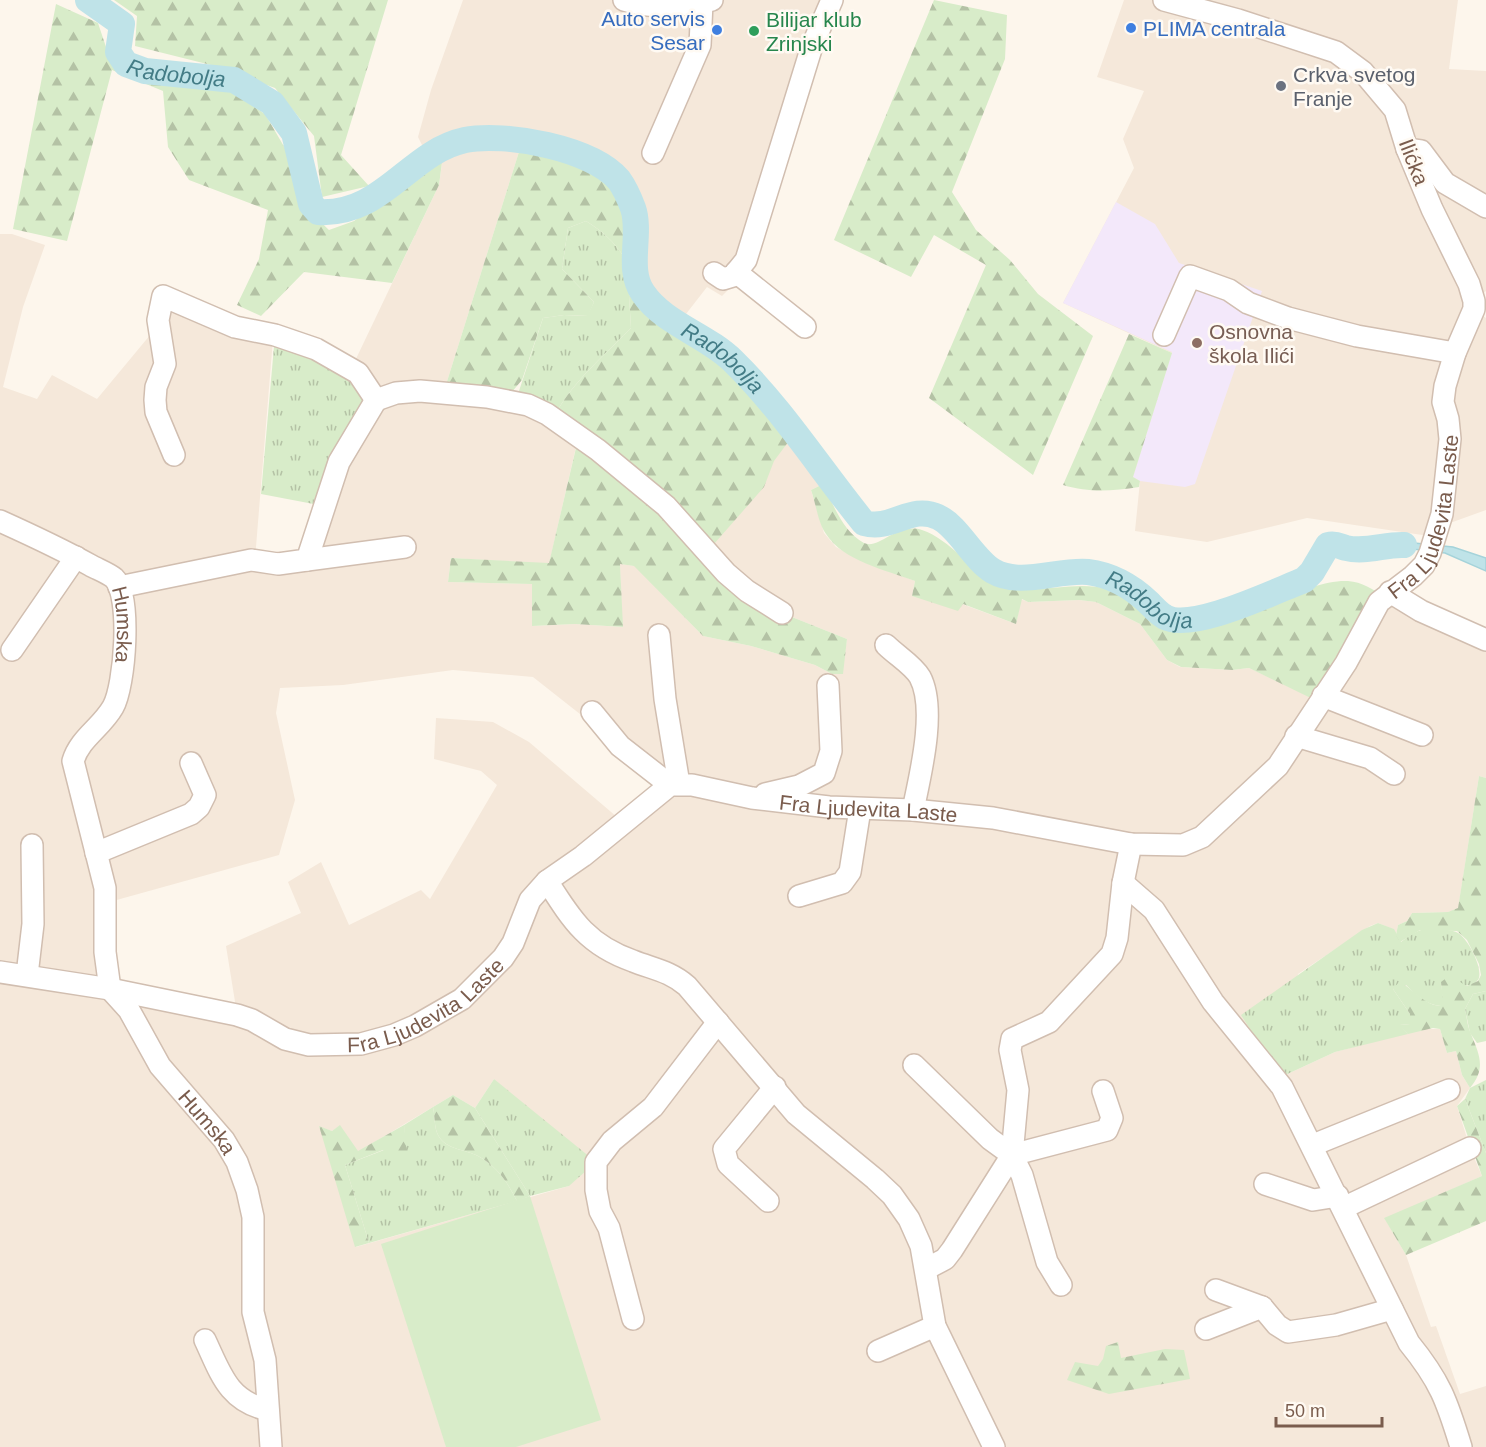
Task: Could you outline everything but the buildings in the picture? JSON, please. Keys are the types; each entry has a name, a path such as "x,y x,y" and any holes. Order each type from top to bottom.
{"street":[{"path":"624,0 652,5 707,1 700,45 653,153"},
{"path":"714,273 723,279 736,272 746,260 812,46 832,0"},
{"name":"Ilićka","path":"1164,0 1336,52 1363,72 1395,110 1407,149 1432,209 1469,284 1480,314"},
{"path":"1407,149 1421,151 1444,183 1486,207"},
{"path":"736,272 805,327"},
{"path":"1164,335 1190,276 1229,290 1248,303 1287,318 1357,336 1455,353"},
{"path":"174,455 156,412 155,400 156,387 165,364 158,320 163,296 235,327 275,335 316,349 358,373 376,400"},
{"name":"Fra Ljudevita Laste","path":"0,972 110,989 237,1015 252,1020 285,1039 309,1045 361,1044 404,1030 462,999 503,958 513,943 530,900 547,882 675,785 752,798 860,809 913,810 993,818 1131,844 1183,845 1202,837 1278,766 1346,663 1378,602 1424,565 1433,545 1442,514 1450,438 1443,402 1455,353 1480,314"},
{"path":"307,560 339,462 376,400 396,393 420,391 497,399 528,405 547,414 598,450 666,506 726,573 747,591 782,613"},
{"name":"Humska","path":"0,521 115,578 119,587 125,632 124,668 119,691 113,707 77,748 73,761 105,888 105,952 110,989 129,1010 160,1066 224,1140 237,1162 252,1210 253,1303 266,1360 271,1447"},
{"path":"119,587 250,560 278,564 405,547"},
{"path":"12,650 76,557"},
{"path":"1390,592 1412,606 1486,640"},
{"path":"658,635 675,785"},
{"path":"886,645 919,675 924,688 926,727 922,768 913,810"},
{"path":"752,798 799,786 824,773 831,751 828,685"},
{"path":"1323,696 1422,735"},
{"path":"592,712 621,746 675,785"},
{"path":"1296,736 1370,758 1394,774"},
{"path":"96,853 142,832 178,820 199,807 205,795 191,764"},
{"path":"799,896 842,883 850,872 860,809"},
{"path":"926,1269 945,1259 952,1250 1012,1155 1018,1090 1010,1043 1012,1039 1049,1022 1112,954 1118,938 1123,883 1131,844"},
{"path":"27,975 33,924 32,845"},
{"path":"547,882 572,920 596,944 632,961 669,972 687,986 796,1114 892,1195 909,1219 921,1246 935,1326 994,1447"},
{"path":"1123,883 1154,910 1213,1002 1282,1087 1313,1145 1409,1343 1433,1373 1446,1400 1461,1447"},
{"path":"633,1319 609,1228 600,1211 596,1190 596,1162 612,1141 653,1107 718,1022"},
{"path":"914,1065 990,1139 1012,1155 1022,1175 1047,1262 1061,1285"},
{"path":"768,1201 728,1164 724,1149 775,1087"},
{"path":"1313,1145 1449,1090"},
{"path":"1012,1155 1107,1130 1112,1118 1104,1091"},
{"path":"1265,1184 1313,1200 1340,1202 1470,1148"},
{"path":"1216,1290 1262,1307 1276,1325 1288,1332 1336,1325 1392,1309"},
{"path":"1206,1329 1262,1307"},
{"path":"878,1351 935,1326"},
{"path":"205,1340 229,1390 253,1407 268,1410"}],"shaded area":[{"path":"463,0 831,0 748,270 722,296 707,287 679,323 643,294 637,281 634,210 523,139 444,391 531,406 579,434 549,564 451,558 448,582 532,584 532,626 575,624 622,627 620,564 635,566 703,636 751,646 815,665 832,674 845,653 847,639 782,613 666,506 790,440 823,484 811,490 824,533 836,547 858,559 915,581 912,596 962,604 1016,624 1021,599 1028,602 1079,600 1096,602 1140,624 1167,660 1180,667 1232,670 1249,668 1319,701 1390,592 1486,633 1486,778 1479,776 1458,909 1448,912 1412,913 1407,921 1398,925 1396,935 1393,929 1378,923 1370,926 1298,974 1281,1077 1335,1052 1421,1029 1440,1029 1447,1053 1456,1051 1462,1075 1470,1088 1457,1106 1470,1148 1482,1176 1385,1219 1406,1255 1431,1327 1436,1326 1460,1394 1486,1386 1486,1447 0,1447 0,234 12,234 45,245 23,307 3,387 37,399 52,375 97,399 180,299 273,339 255,559 309,552 354,363 439,185 444,149 428,157 418,137 431,90","holes":["453,670 533,677 670,785 624,823 529,742 493,722 436,718 434,759 481,771 497,785 430,899 421,890 349,925 321,862 288,882 301,913 226,946 237,1014 123,992 116,976 113,901 279,855 295,800 276,713 280,688 343,685","494,1079 569,1186 356,1247 320,1127 332,1131 340,1126 358,1152 453,1095 475,1108"]},
{"path":"1124,0 1458,0 1449,69 1486,71 1486,291 1474,301 1474,310 1486,318 1486,510 1439,527 1436,537 1307,518 1207,542 1135,531 1140,481 1133,477 1172,353 1063,303 1134,168 1123,139 1144,91 1097,77"},
{"name":"Osnovna škola Ilići","path":"1116,202 1155,224 1179,263 1262,291 1195,484 1185,487 1140,481 1133,477 1172,352 1063,303"}],"green space":[{"path":"114,0 388,0 341,155 369,186 322,197 314,136 275,88 211,65 135,46 137,16"},
{"path":"934,0 1007,15 1005,59 952,192 976,230 1010,260 1038,294 1093,336 1033,475 929,398 986,265 934,235 911,277 834,240"},
{"path":"56,4 98,23 107,50 122,68 165,82 230,91 265,114 289,155 303,205 329,230 354,221 443,155 439,185 392,283 304,272 261,316 237,305 259,259 268,210 189,180 168,147 163,91 112,70 67,241 13,229"},
{"path":"523,139 585,157 619,180 634,210 637,281 616,246 603,233 586,221 568,228 562,269 594,302 588,316 564,315 543,318 522,380 505,400 444,391"},
{"path":"586,221 616,246 637,281 629,296 631,328 580,379 555,415 518,394 543,318 564,315 587,316 594,302 562,269 568,228"},
{"path":"637,281 643,294 663,312 731,359 795,433 774,461 764,487 707,552 782,613 847,639 843,674 832,674 815,665 751,646 703,636 634,566 620,564 623,627 575,624 532,626 532,584 448,582 451,558 549,563 579,435 555,415 580,379 631,328 629,296"},
{"path":"1129,334 1172,353 1133,477 1140,481 1139,487 1101,491 1063,485"},
{"path":"275,335 368,390 324,506 261,494"},
{"path":"823,484 844,525 864,543 876,543 904,530 922,530 942,541 987,577 997,582 1038,589 1094,586 1108,589 1133,601 1155,620 1179,628 1202,627 1301,590 1334,582 1358,583 1384,597 1319,702 1249,668 1232,670 1181,667 1167,660 1140,624 1096,602 1079,600 1028,602 1022,599 1016,624 963,604 958,611 912,596 915,581 854,558 843,551 826,534 811,490"},
{"path":"1479,776 1486,778 1486,991 1473,994 1465,1009 1480,1062 1478,1075 1470,1088 1462,1075 1456,1051 1447,1053 1440,1029 1433,1028 1408,1034 1399,1025 1410,1024 1410,1014 1393,989 1399,982 1430,1003 1443,1006 1441,982 1449,976 1467,986 1478,981 1481,975 1479,964 1467,940 1457,931 1420,930 1400,942 1396,935 1398,925 1407,921 1412,913 1448,912 1458,908"},
{"path":"1378,923 1394,929 1401,942 1425,929 1458,933 1475,956 1479,971 1477,981 1465,986 1441,982 1444,1006 1427,1002 1406,985 1393,989 1410,1014 1410,1024 1400,1025 1408,1034 1335,1052 1281,1077 1241,1015 1362,930"},
{"path":"1486,991 1486,1041 1477,1043 1470,1033 1465,1009 1473,994"},
{"path":"494,1079 596,1162 569,1186 530,1196 475,1108"},
{"path":"1486,1080 1486,1153 1465,1099 1470,1088"},
{"path":"453,1095 475,1108 530,1196 517,1201 506,1181 491,1165 478,1156 441,1140 436,1129 433,1107"},
{"path":"1465,1099 1486,1153 1486,1221 1406,1255 1384,1218 1482,1176 1457,1106"},
{"path":"433,1107 436,1129 441,1140 478,1156 491,1165 506,1181 517,1201 369,1243 345,1165 384,1150 405,1148 404,1125"},
{"path":"340,1125 358,1151 404,1125 408,1160 395,1162 383,1150 345,1165 369,1243 355,1247 319,1126 332,1131"},
{"path":"530,1196 601,1420 516,1447 446,1447 381,1244"},
{"path":"1118,1342 1121,1358 1165,1349 1184,1350 1190,1379 1109,1394 1067,1380 1075,1362 1098,1366 1103,1359 1106,1346"}],"water":[{"path":"1385,540 1453,547 1486,558 1486,571 1445,553 1405,548 1400,553 1370,555 1368,543"}],"waterway":[{"name":"Radobolja","path":"88,0 122,24 118,52 126,64 145,71 234,80 272,103 294,133 311,204 318,212 341,211 361,204 428,157 445,147 465,140 502,138 547,145 589,159 606,169 619,180 633,208 636,229 636,273 643,293 662,313 723,352 733,361 785,420 864,523 884,524 919,514 938,517 959,535 986,566 1004,576 1027,578 1077,572 1105,576 1135,591 1163,616 1178,620 1213,615 1304,580 1312,572 1328,545 1361,550 1404,545"}],"place":[{"name":"PLIMA centrala","path":"1131,28"},
{"name":"Auto servis Sesar","path":"717,30"},
{"name":"Bilijar klub Zrinjski","path":"754,31"},
{"name":"Crkva svetog Franje","path":"1281,86"},
{"name":"Osnovna škola Ilići","path":"1197,343"}]}
